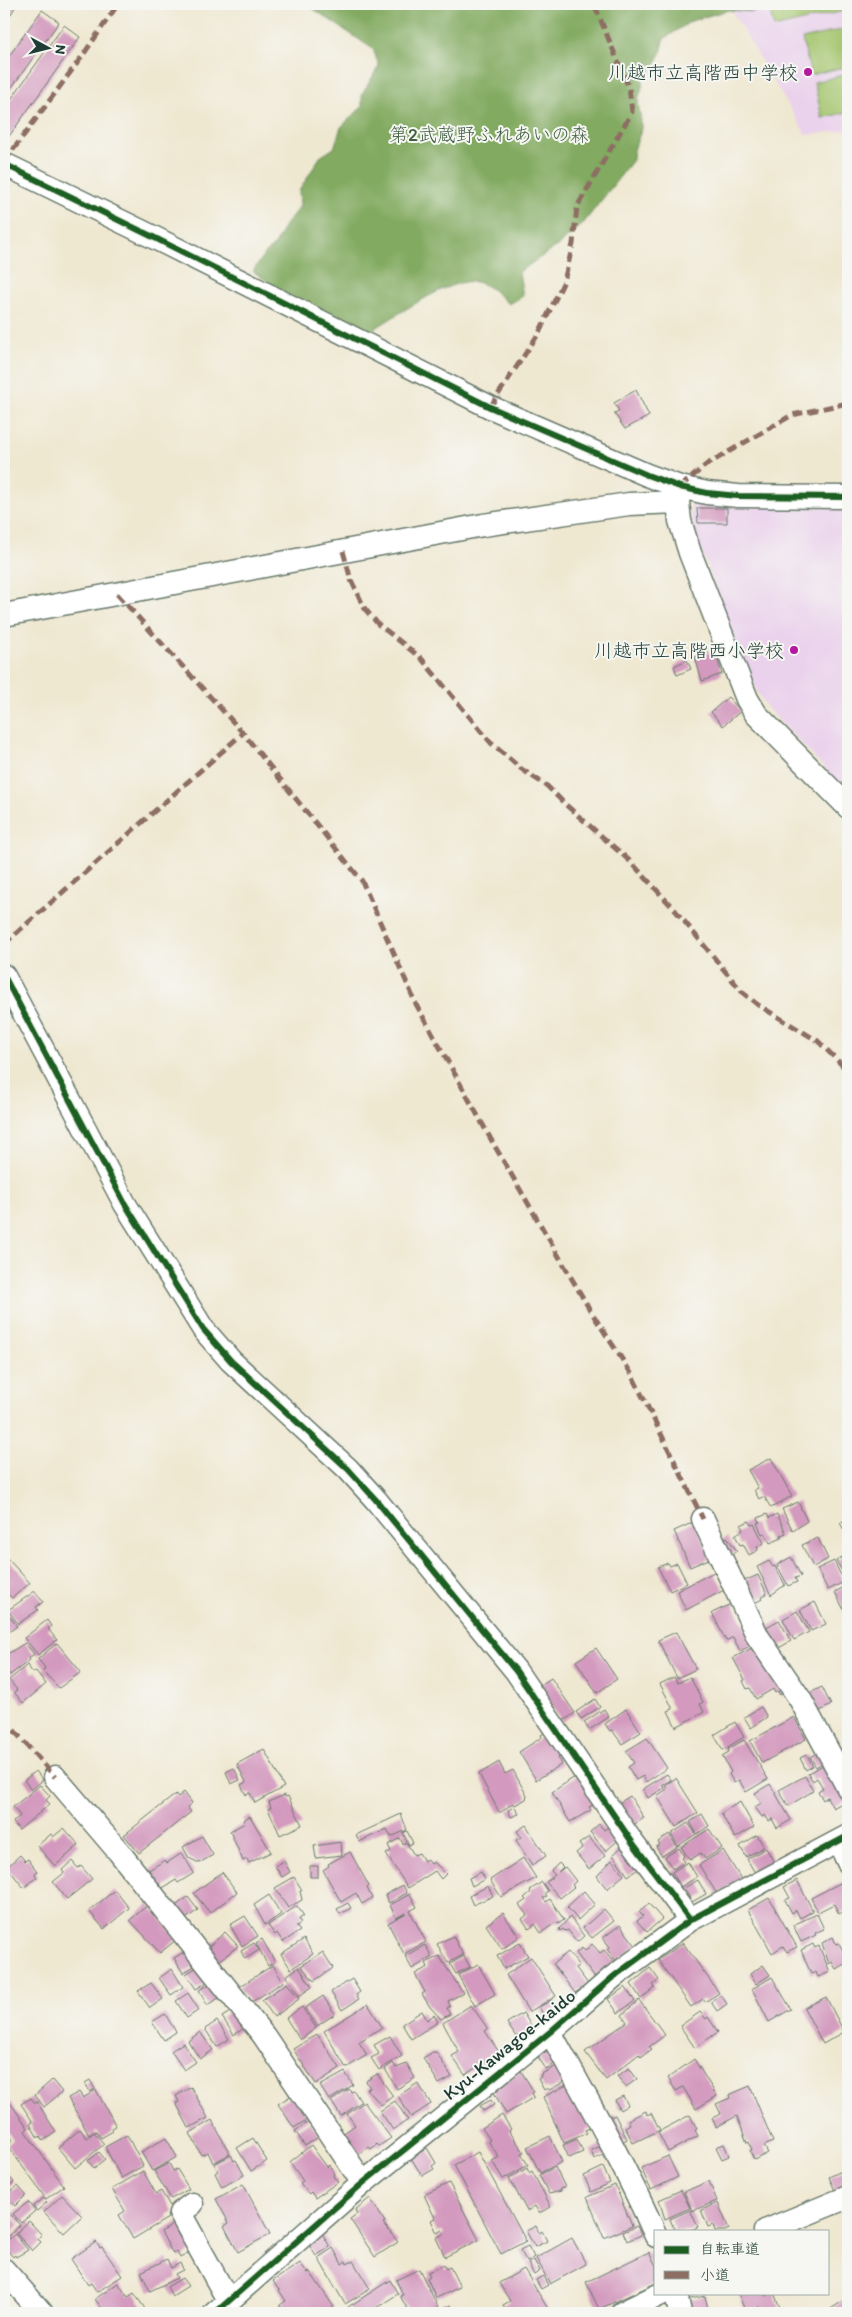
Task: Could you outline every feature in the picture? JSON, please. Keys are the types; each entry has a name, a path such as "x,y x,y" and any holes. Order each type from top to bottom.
{"street":[{"path":"4,164 149,234 490,407 679,494"},
{"path":"679,494 680,521 690,553 747,699 756,714 848,806"},
{"path":"4,615 483,525 629,504 679,494 848,497"},
{"path":"4,976 125,1204 204,1329 231,1361 348,1469 376,1500 516,1671 632,1842 690,1920"},
{"path":"703,1519 758,1637 800,1699 848,1788"},
{"path":"55,1778 119,1852 264,2036 363,2183"},
{"path":"843,1839 848,1862"},
{"name":"Kyu-Kawagoe-kaido","path":"222,2307 363,2183 550,2032 613,1977 690,1920 843,1839"},
{"path":"550,2032 605,2132 654,2231"},
{"path":"767,2230 848,2197"},
{"path":"192,2204 180,2213 222,2307"},
{"path":"4,2270 42,2313"},
{"path":"622,2313 661,2294"},
{"path":"676,2294 680,2313"}],"shaded area":[{"name":"川越市立高階西中学校","path":"730,4 848,4 848,130 806,135 734,15"},
{"name":"川越市立高階西小学校","path":"691,505 848,508 848,793 769,710 758,694 722,607 691,521"}],"green space":[{"name":"第2武蔵野ふれあいの森","path":"306,4 760,4 753,12 728,10 691,21 664,39 662,51 651,70 643,79 638,102 641,129 634,149 633,160 582,225 560,244 519,272 523,296 508,304 486,285 466,282 438,291 371,331 336,319 286,295 253,271 265,254 275,245 285,225 300,206 299,191 320,157 334,148 341,127 362,107 362,94 379,66 373,49"},
{"path":"768,4 848,4 848,10 774,28"},
{"path":"848,28 848,66 811,75 802,39"},
{"path":"848,74 848,112 822,118 814,82"}],"building":[{"path":"4,4 17,4 4,25"},
{"path":"42,10 59,22 4,98 4,63"},
{"path":"64,25 80,37 5,142 4,109"},
{"path":"636,390 649,416 625,429 614,413 619,411 614,403"},
{"path":"697,508 727,508 727,523 698,523"},
{"path":"715,651 722,674 702,681 695,657"},
{"path":"687,660 691,669 677,675 674,666"},
{"path":"728,697 741,711 723,726 711,712"},
{"path":"771,1458 792,1496 771,1508 765,1498 759,1499 754,1490 758,1488 748,1470"},
{"path":"798,1502 807,1521 793,1531 782,1509"},
{"path":"767,1514 769,1518 777,1514 786,1533 781,1535 782,1538 770,1543 765,1533 762,1534 757,1523 760,1522 758,1518"},
{"path":"848,1518 848,1537 840,1523"},
{"path":"749,1521 751,1525 754,1524 764,1543 757,1547 758,1550 749,1555 743,1544 740,1545 735,1535 743,1530 741,1525"},
{"path":"694,1522 711,1558 690,1567 674,1531"},
{"path":"727,1537 737,1551 726,1557 718,1542"},
{"path":"818,1538 828,1559 813,1567 802,1545"},
{"path":"791,1557 801,1576 795,1578 797,1582 788,1586 777,1565"},
{"path":"842,1557 848,1568 848,1573 845,1575 836,1561"},
{"path":"7,1558 30,1583 12,1598 4,1591 4,1561"},
{"path":"769,1561 773,1567 775,1566 785,1585 771,1595 757,1567"},
{"path":"834,1561 844,1582 828,1590 817,1569"},
{"path":"668,1563 670,1566 677,1563 687,1583 670,1591 658,1567"},
{"path":"714,1572 724,1590 686,1610 677,1591"},
{"path":"758,1575 767,1594 753,1604 742,1582"},
{"path":"844,1587 848,1593 848,1613 846,1614 835,1592"},
{"path":"35,1591 43,1602 36,1607 38,1610 18,1624 8,1610"},
{"path":"815,1602 826,1624 811,1631 800,1610"},
{"path":"733,1603 754,1644 740,1651 733,1637 726,1641 712,1613"},
{"path":"797,1611 809,1632 794,1640 783,1619"},
{"path":"7,1612 17,1626 4,1636 4,1615"},
{"path":"47,1620 51,1626 48,1629 57,1640 38,1655 24,1638"},
{"path":"779,1620 791,1641 777,1649 763,1629"},
{"path":"676,1632 696,1669 677,1678 658,1640"},
{"path":"25,1643 34,1654 29,1658 30,1660 10,1675 4,1667 4,1656"},
{"path":"57,1643 81,1672 59,1688 43,1671 45,1668 38,1659"},
{"path":"757,1645 785,1692 780,1695 778,1691 775,1693 773,1689 756,1699 750,1688 747,1689 743,1681 745,1680 733,1658"},
{"path":"596,1648 617,1679 597,1693 576,1661"},
{"path":"27,1665 33,1673 36,1671 46,1684 23,1703 14,1692 17,1690 9,1680"},
{"path":"674,1677 678,1683 690,1677 703,1702 700,1704 704,1712 676,1727 668,1711 673,1709 660,1684"},
{"path":"551,1678 575,1713 562,1722 539,1686"},
{"path":"822,1687 831,1705 818,1712 808,1694"},
{"path":"595,1699 600,1707 581,1719 576,1712"},
{"path":"761,1707 767,1717 751,1728 744,1717"},
{"path":"604,1709 609,1717 589,1730 584,1722"},
{"path":"626,1709 641,1732 622,1744 605,1724"},
{"path":"794,1717 806,1739 762,1763 750,1741"},
{"path":"735,1722 744,1737 723,1750 714,1735"},
{"path":"552,1728 567,1752 558,1758 562,1764 536,1780 519,1752"},
{"path":"647,1738 667,1768 646,1782 643,1776 636,1780 628,1767 634,1763 626,1751"},
{"path":"744,1740 768,1779 746,1792 739,1780 734,1783 729,1774 731,1772 722,1756 729,1752 728,1749"},
{"path":"848,1746 848,1766 837,1752"},
{"path":"264,1749 284,1787 255,1803 250,1793 246,1795 241,1785 246,1782 237,1764"},
{"path":"820,1751 826,1761 816,1767 810,1757"},
{"path":"807,1755 813,1766 806,1770 800,1758"},
{"path":"499,1762 505,1774 513,1770 527,1796 526,1799 515,1805 513,1803 501,1812 499,1812 479,1774"},
{"path":"827,1763 847,1800 833,1808 827,1797 823,1800 818,1791 823,1788 817,1778 813,1781 808,1773"},
{"path":"234,1768 240,1780 231,1784 226,1772"},
{"path":"36,1771 43,1780 31,1790 24,1780"},
{"path":"581,1773 597,1803 589,1807 591,1810 570,1822 552,1792"},
{"path":"667,1774 671,1780 662,1785 664,1788 648,1798 643,1789"},
{"path":"805,1776 813,1791 788,1806 779,1790"},
{"path":"676,1778 698,1813 676,1827 657,1796 667,1789 665,1785"},
{"path":"770,1784 791,1820 777,1828 772,1819 769,1821 765,1815 762,1817 755,1807 761,1803 755,1793"},
{"path":"40,1785 50,1796 46,1800 50,1804 19,1830 13,1822 20,1816 13,1807"},
{"path":"184,1792 192,1803 187,1807 191,1812 139,1853 124,1835 176,1794 178,1797"},
{"path":"284,1795 285,1797 288,1796 302,1825 280,1835 268,1809 271,1808 269,1802"},
{"path":"630,1796 644,1818 630,1827 616,1805"},
{"path":"740,1802 754,1827 735,1838 721,1813"},
{"path":"515,1807 519,1814 511,1817 508,1810"},
{"path":"401,1814 407,1830 391,1837 387,1829 359,1842 356,1835"},
{"path":"702,1814 709,1826 697,1834 690,1822"},
{"path":"250,1816 271,1852 249,1863 247,1859 243,1861 230,1831 245,1823 243,1820"},
{"path":"613,1823 623,1836 606,1851 590,1832 599,1824 604,1830"},
{"path":"688,1823 696,1834 678,1846 671,1834"},
{"path":"526,1825 546,1856 532,1865 516,1840 521,1837 517,1831"},
{"path":"64,1828 79,1845 55,1866 37,1846 51,1834 53,1837"},
{"path":"709,1829 722,1848 705,1859 701,1853 690,1860 681,1847"},
{"path":"407,1831 413,1843 409,1845 403,1833"},
{"path":"669,1834 677,1847 662,1856 656,1847 660,1845 658,1842"},
{"path":"757,1835 764,1847 746,1857 740,1846"},
{"path":"202,1836 213,1855 199,1863 189,1858 183,1847"},
{"path":"589,1837 605,1856 589,1869 576,1853 582,1848 579,1844"},
{"path":"400,1838 403,1844 406,1842 414,1855 419,1853 424,1861 427,1859 431,1864 434,1862 446,1874 441,1879 435,1871 408,1888 386,1854 391,1851 388,1845"},
{"path":"628,1841 644,1865 628,1876 613,1855"},
{"path":"341,1842 342,1855 316,1858 314,1846"},
{"path":"679,1848 685,1862 673,1869 665,1857"},
{"path":"766,1848 774,1862 755,1873 747,1859"},
{"path":"723,1850 741,1879 717,1894 699,1865"},
{"path":"350,1852 369,1886 367,1888 372,1898 362,1904 356,1893 341,1902 323,1870 329,1866 328,1864"},
{"path":"182,1853 194,1873 178,1883 176,1880 161,1889 149,1870 165,1860 167,1863"},
{"path":"20,1855 25,1861 28,1859 37,1871 35,1874 37,1877 24,1888 7,1867"},
{"path":"523,1858 536,1878 501,1897 490,1880"},
{"path":"612,1860 624,1875 607,1889 597,1876"},
{"path":"72,1861 78,1868 81,1866 92,1879 67,1899 53,1882 64,1873 62,1870"},
{"path":"284,1861 290,1872 282,1877 275,1866"},
{"path":"688,1862 697,1877 681,1887 672,1872"},
{"path":"559,1863 563,1867 558,1872 565,1867 576,1881 572,1885 574,1887 560,1898 546,1882 555,1875 551,1871"},
{"path":"310,1866 318,1866 318,1877 310,1877"},
{"path":"222,1872 237,1892 210,1913 194,1893"},
{"path":"481,1872 485,1879 472,1886 469,1878"},
{"path":"294,1877 302,1890 300,1891 302,1900 288,1908 275,1888"},
{"path":"698,1880 706,1894 692,1902 684,1888"},
{"path":"797,1880 813,1911 800,1918 796,1910 792,1913 785,1900 790,1898 784,1887"},
{"path":"844,1881 848,1890 848,1909 839,1914 834,1904 818,1912 811,1898"},
{"path":"542,1882 548,1891 545,1893 547,1896 543,1898 546,1902 550,1899 564,1920 558,1924 556,1922 541,1933 535,1924 529,1929 522,1919 527,1915 519,1905 526,1900 524,1898 531,1892 530,1890"},
{"path":"403,1885 407,1893 389,1903 385,1895"},
{"path":"488,1886 493,1896 473,1905 469,1896"},
{"path":"115,1890 129,1908 104,1929 89,1911"},
{"path":"584,1891 595,1904 578,1920 567,1907"},
{"path":"410,1894 417,1907 410,1911 426,1942 404,1954 388,1923 406,1913 396,1918 390,1905"},
{"path":"269,1895 281,1914 265,1925 254,1905"},
{"path":"188,1897 198,1910 184,1920 174,1907"},
{"path":"769,1898 797,1947 787,1952 783,1946 772,1953 748,1910"},
{"path":"348,1903 351,1908 340,1914 337,1909"},
{"path":"149,1904 177,1939 160,1953 130,1920"},
{"path":"649,1904 662,1919 647,1932 637,1921 643,1916 639,1912"},
{"path":"297,1906 304,1916 299,1919 301,1923 296,1926 300,1931 283,1942 268,1925"},
{"path":"604,1909 614,1921 592,1938 583,1928"},
{"path":"503,1913 519,1937 502,1949 486,1925"},
{"path":"817,1914 824,1929 801,1942 793,1925"},
{"path":"245,1916 258,1936 242,1946 230,1925"},
{"path":"570,1917 584,1936 577,1942 568,1930 565,1931 563,1929 560,1931 559,1929"},
{"path":"620,1925 636,1946 616,1961 607,1949 610,1947 603,1938"},
{"path":"225,1932 238,1946 218,1962 207,1948"},
{"path":"453,1936 463,1955 448,1963 437,1944"},
{"path":"833,1937 836,1944 839,1943 848,1962 836,1969 832,1962 829,1964 822,1943"},
{"path":"262,1939 275,1962 268,1966 256,1943"},
{"path":"304,1939 313,1954 291,1969 281,1954"},
{"path":"254,1943 259,1950 245,1959 241,1951"},
{"path":"520,1943 528,1956 504,1969 497,1956"},
{"path":"683,1943 719,1993 705,2002 703,1999 691,2007 658,1960"},
{"path":"592,1944 600,1953 604,1950 616,1964 595,1978 576,1953 582,1948 585,1951"},
{"path":"813,1944 815,1948 819,1946 830,1972 818,1977 816,1972 811,1974 801,1950"},
{"path":"425,1945 432,1957 412,1969 405,1956"},
{"path":"189,1949 196,1965 183,1973 174,1958"},
{"path":"323,1952 333,1968 314,1981 301,1966"},
{"path":"568,1952 579,1966 576,1968 588,1984 575,1993 553,1964"},
{"path":"439,1956 463,1993 448,2001 450,2006 447,2008 450,2014 441,2019 422,1994 425,1992 415,1974 428,1967 426,1963"},
{"path":"464,1956 470,1967 456,1974 450,1964"},
{"path":"531,1957 556,1996 529,2012 506,1975"},
{"path":"202,1964 209,1981 196,1989 186,1974"},
{"path":"478,1964 495,1994 475,2006 458,1975"},
{"path":"273,1965 283,1982 250,2003 239,1987"},
{"path":"763,1965 770,1975 756,1984 750,1974"},
{"path":"299,1967 312,1987 299,1996 286,1976"},
{"path":"650,1968 659,1980 653,1985 655,1987 641,1999 631,1984"},
{"path":"172,1969 183,1987 171,1995 159,1978"},
{"path":"772,1977 791,2009 769,2022 752,1989"},
{"path":"352,1979 360,1992 356,1995 359,1999 342,2010 331,1992"},
{"path":"215,1981 222,1996 207,2005 199,1990"},
{"path":"151,1983 163,1999 150,2008 138,1991"},
{"path":"287,1983 299,1999 274,2017 262,2000"},
{"path":"625,1987 635,2001 618,2013 608,1999"},
{"path":"188,1993 199,2010 187,2018 176,2001"},
{"path":"721,1995 727,2004 717,2011 711,2002"},
{"path":"323,1996 335,2014 317,2026 305,2008"},
{"path":"826,1997 844,2032 823,2044 804,2008"},
{"path":"552,2000 557,2008 544,2016 539,2007"},
{"path":"639,2000 665,2035 649,2047 652,2049 641,2057 639,2054 606,2080 585,2052 627,2022 622,2015"},
{"path":"368,2004 382,2027 359,2042 367,2055 346,2068 324,2031"},
{"path":"471,2005 488,2029 485,2031 499,2052 465,2075 452,2056 459,2052 443,2023"},
{"path":"302,2007 316,2028 300,2040 286,2018"},
{"path":"235,2009 247,2026 234,2035 222,2017"},
{"path":"422,2011 427,2020 434,2015 438,2022 411,2039 402,2024"},
{"path":"700,2012 706,2019 708,2017 718,2032 695,2048 680,2026"},
{"path":"523,2013 532,2027 516,2037 507,2023"},
{"path":"165,2014 176,2032 164,2040 152,2022"},
{"path":"217,2021 229,2039 217,2047 205,2029"},
{"path":"200,2032 213,2050 200,2059 188,2041"},
{"path":"317,2034 340,2068 316,2084 293,2049"},
{"path":"390,2036 402,2056 379,2070 371,2058 379,2054 374,2045"},
{"path":"183,2043 196,2062 184,2070 171,2051"},
{"path":"551,2048 559,2061 546,2069 538,2057"},
{"path":"436,2052 452,2077 439,2084 423,2058"},
{"path":"694,2059 717,2096 696,2109 683,2087 676,2091 668,2078"},
{"path":"393,2063 396,2068 407,2064 415,2078 397,2089 385,2069"},
{"path":"558,2065 566,2081 549,2090 547,2088 544,2090 538,2079 541,2077 540,2075"},
{"path":"629,2068 637,2079 626,2087 617,2076"},
{"path":"521,2071 534,2092 532,2093 534,2097 506,2114 492,2089"},
{"path":"345,2072 353,2085 329,2100 320,2086"},
{"path":"377,2074 393,2096 381,2105 367,2089 370,2088 366,2081"},
{"path":"52,2080 62,2092 44,2107 35,2095"},
{"path":"90,2080 95,2089 90,2092 85,2083"},
{"path":"418,2083 431,2104 411,2117 398,2096"},
{"path":"567,2085 593,2127 585,2130 587,2133 564,2143 543,2097"},
{"path":"750,2086 773,2142 764,2146 768,2153 754,2160 749,2142 747,2143 737,2116 716,2127 712,2118 721,2114 716,2104 730,2098 729,2095"},
{"path":"191,2087 208,2118 189,2128 176,2103 179,2102 176,2096"},
{"path":"349,2089 351,2092 354,2091 361,2102 341,2116 331,2101"},
{"path":"96,2090 116,2126 112,2128 113,2131 101,2138 96,2131 89,2135 68,2098 79,2092 83,2098"},
{"path":"292,2095 308,2119 294,2128 278,2104"},
{"path":"623,2096 628,2105 620,2110 615,2100"},
{"path":"31,2098 35,2103 37,2102 56,2132 43,2141 40,2136 38,2138 30,2124 33,2122 21,2104"},
{"path":"491,2100 494,2105 483,2111 480,2106"},
{"path":"9,2101 28,2128 25,2131 64,2186 46,2199 7,2145 13,2140 4,2127 4,2105"},
{"path":"395,2101 408,2120 393,2130 380,2111"},
{"path":"364,2102 391,2138 379,2146 377,2144 371,2149 369,2147 357,2156 341,2135 355,2125 347,2114"},
{"path":"646,2111 647,2115 651,2113 660,2130 633,2143 625,2127 630,2124 628,2120"},
{"path":"502,2115 511,2129 509,2131 524,2152 521,2153 528,2165 503,2179 492,2161 499,2157 482,2128"},
{"path":"615,2115 627,2139 618,2144 605,2119"},
{"path":"690,2115 697,2129 695,2130 698,2136 668,2152 658,2132"},
{"path":"212,2120 230,2154 213,2163 208,2152 201,2155 190,2133"},
{"path":"310,2121 320,2136 305,2146 295,2131"},
{"path":"80,2129 87,2138 94,2132 104,2144 75,2168 58,2148"},
{"path":"127,2135 143,2166 121,2178 105,2147"},
{"path":"550,2136 562,2162 540,2173 527,2147"},
{"path":"166,2138 177,2157 152,2171 141,2152"},
{"path":"253,2138 267,2161 251,2171 237,2148"},
{"path":"577,2139 583,2152 569,2158 563,2145"},
{"path":"724,2144 729,2156 722,2159 716,2147"},
{"path":"311,2145 327,2167 329,2165 335,2174 333,2176 338,2182 315,2198 300,2183 303,2181 290,2162"},
{"path":"604,2145 608,2153 594,2159 591,2150"},
{"path":"427,2148 436,2163 432,2166 434,2169 422,2176 411,2158"},
{"path":"99,2152 105,2159 94,2168 88,2161"},
{"path":"478,2152 526,2241 501,2254 454,2165"},
{"path":"231,2155 244,2175 222,2187 215,2173 218,2171 214,2164"},
{"path":"668,2156 678,2177 651,2190 641,2168"},
{"path":"169,2163 173,2171 177,2169 189,2189 171,2199 154,2171"},
{"path":"555,2167 565,2187 560,2189 561,2191 549,2194 539,2175"},
{"path":"603,2167 610,2183 591,2192 584,2176"},
{"path":"527,2168 529,2173 532,2171 551,2207 539,2213 535,2206 527,2211 509,2178"},
{"path":"848,2168 848,2189 837,2195 829,2177"},
{"path":"4,2171 14,2182 4,2191"},
{"path":"143,2171 156,2194 161,2191 173,2211 167,2215 168,2218 133,2239 119,2215 125,2211 112,2189"},
{"path":"709,2181 717,2201 692,2211 684,2192"},
{"path":"449,2183 479,2240 445,2257 436,2238 444,2234 442,2230 437,2233 431,2220 435,2218 424,2195"},
{"path":"243,2184 270,2234 238,2252 224,2226 229,2223 216,2199"},
{"path":"615,2185 632,2226 604,2238 587,2197"},
{"path":"18,2186 26,2195 15,2206 6,2196"},
{"path":"681,2190 690,2208 665,2219 659,2200"},
{"path":"62,2195 82,2216 64,2233 44,2212"},
{"path":"43,2198 47,2202 37,2211 33,2206"},
{"path":"370,2198 385,2222 383,2223 398,2242 375,2257 350,2219 357,2214 355,2210"},
{"path":"28,2202 35,2211 21,2223 13,2214"},
{"path":"718,2203 729,2229 715,2230 713,2225 708,2227 701,2210"},
{"path":"4,2207 20,2225 4,2240"},
{"path":"690,2210 698,2227 691,2230 672,2230 674,2229 670,2219"},
{"path":"29,2221 42,2235 38,2239 41,2242 32,2251 16,2233"},
{"path":"178,2222 194,2250 180,2258 177,2252 173,2254 161,2232"},
{"path":"536,2226 539,2233 542,2231 547,2241 535,2247 526,2231"},
{"path":"637,2226 641,2235 627,2241 623,2232"},
{"path":"322,2233 330,2247 316,2256 307,2242"},
{"path":"15,2234 28,2250 13,2257 4,2246 4,2243"},
{"path":"572,2238 586,2264 550,2284 536,2258"},
{"path":"96,2242 100,2248 102,2247 122,2276 97,2292 91,2283 88,2285 71,2259"},
{"path":"528,2246 534,2257 527,2262 520,2250"},
{"path":"333,2248 342,2264 346,2261 347,2264 353,2261 370,2289 345,2304 318,2258"},
{"path":"649,2252 654,2262 654,2284 599,2309 586,2282"},
{"path":"167,2259 171,2268 180,2263 183,2270 175,2274 177,2278 150,2291 141,2272"},
{"path":"534,2260 540,2271 534,2275 528,2263"},
{"path":"300,2263 308,2273 310,2272 334,2307 325,2313 283,2313 280,2308 280,2305 286,2301 273,2281"},
{"path":"444,2265 446,2269 450,2267 460,2287 436,2298 427,2278 430,2276 428,2272"},
{"path":"419,2269 438,2307 426,2313 410,2313 400,2296 403,2295 396,2280"},
{"path":"524,2269 548,2309 541,2313 508,2313 503,2305 510,2301 499,2283"},
{"path":"543,2276 548,2285 541,2289 536,2280"},
{"path":"182,2278 188,2286 172,2296 167,2287"},
{"path":"390,2280 398,2294 368,2313 352,2313 348,2307"},
{"path":"118,2283 128,2297 134,2293 148,2313 105,2313 95,2299"},
{"path":"738,2294 765,2294 766,2296 774,2294 782,2312 786,2310 787,2313 762,2313 759,2307 746,2313"},
{"path":"705,2296 709,2313 689,2313 686,2300"},
{"path":"848,2298 848,2313 824,2313"},
{"path":"451,2305 455,2313 438,2313 437,2311"}],"marked path":[{"path":"4,162 81,58 118,4"},
{"path":"490,407 539,333 564,281 573,244 577,207 632,112 629,88 594,4"},
{"path":"680,487 706,465 792,415 848,403"},
{"path":"343,551 351,580 365,609 378,624 421,658 491,743 520,768 547,786 631,862 675,910 743,993 758,1005 818,1041 848,1071"},
{"path":"117,594 243,733 362,881 416,1004 493,1143 590,1310 631,1373 703,1519"},
{"path":"4,944 243,733"},
{"path":"4,1719 55,1777"}],"cycle path":[{"path":"4,164 490,407 647,475 680,487 707,493 738,496 848,497"},
{"path":"4,976 125,1204 203,1329 231,1361 348,1469 376,1500 516,1671 632,1842 690,1920"},
{"path":"215,2313 363,2183 550,2032 613,1977 690,1920 848,1836"}],"place":[{"name":"川越市立高階西中学校","path":"808,72"},
{"name":"川越市立高階西小学校","path":"794,650"}]}
